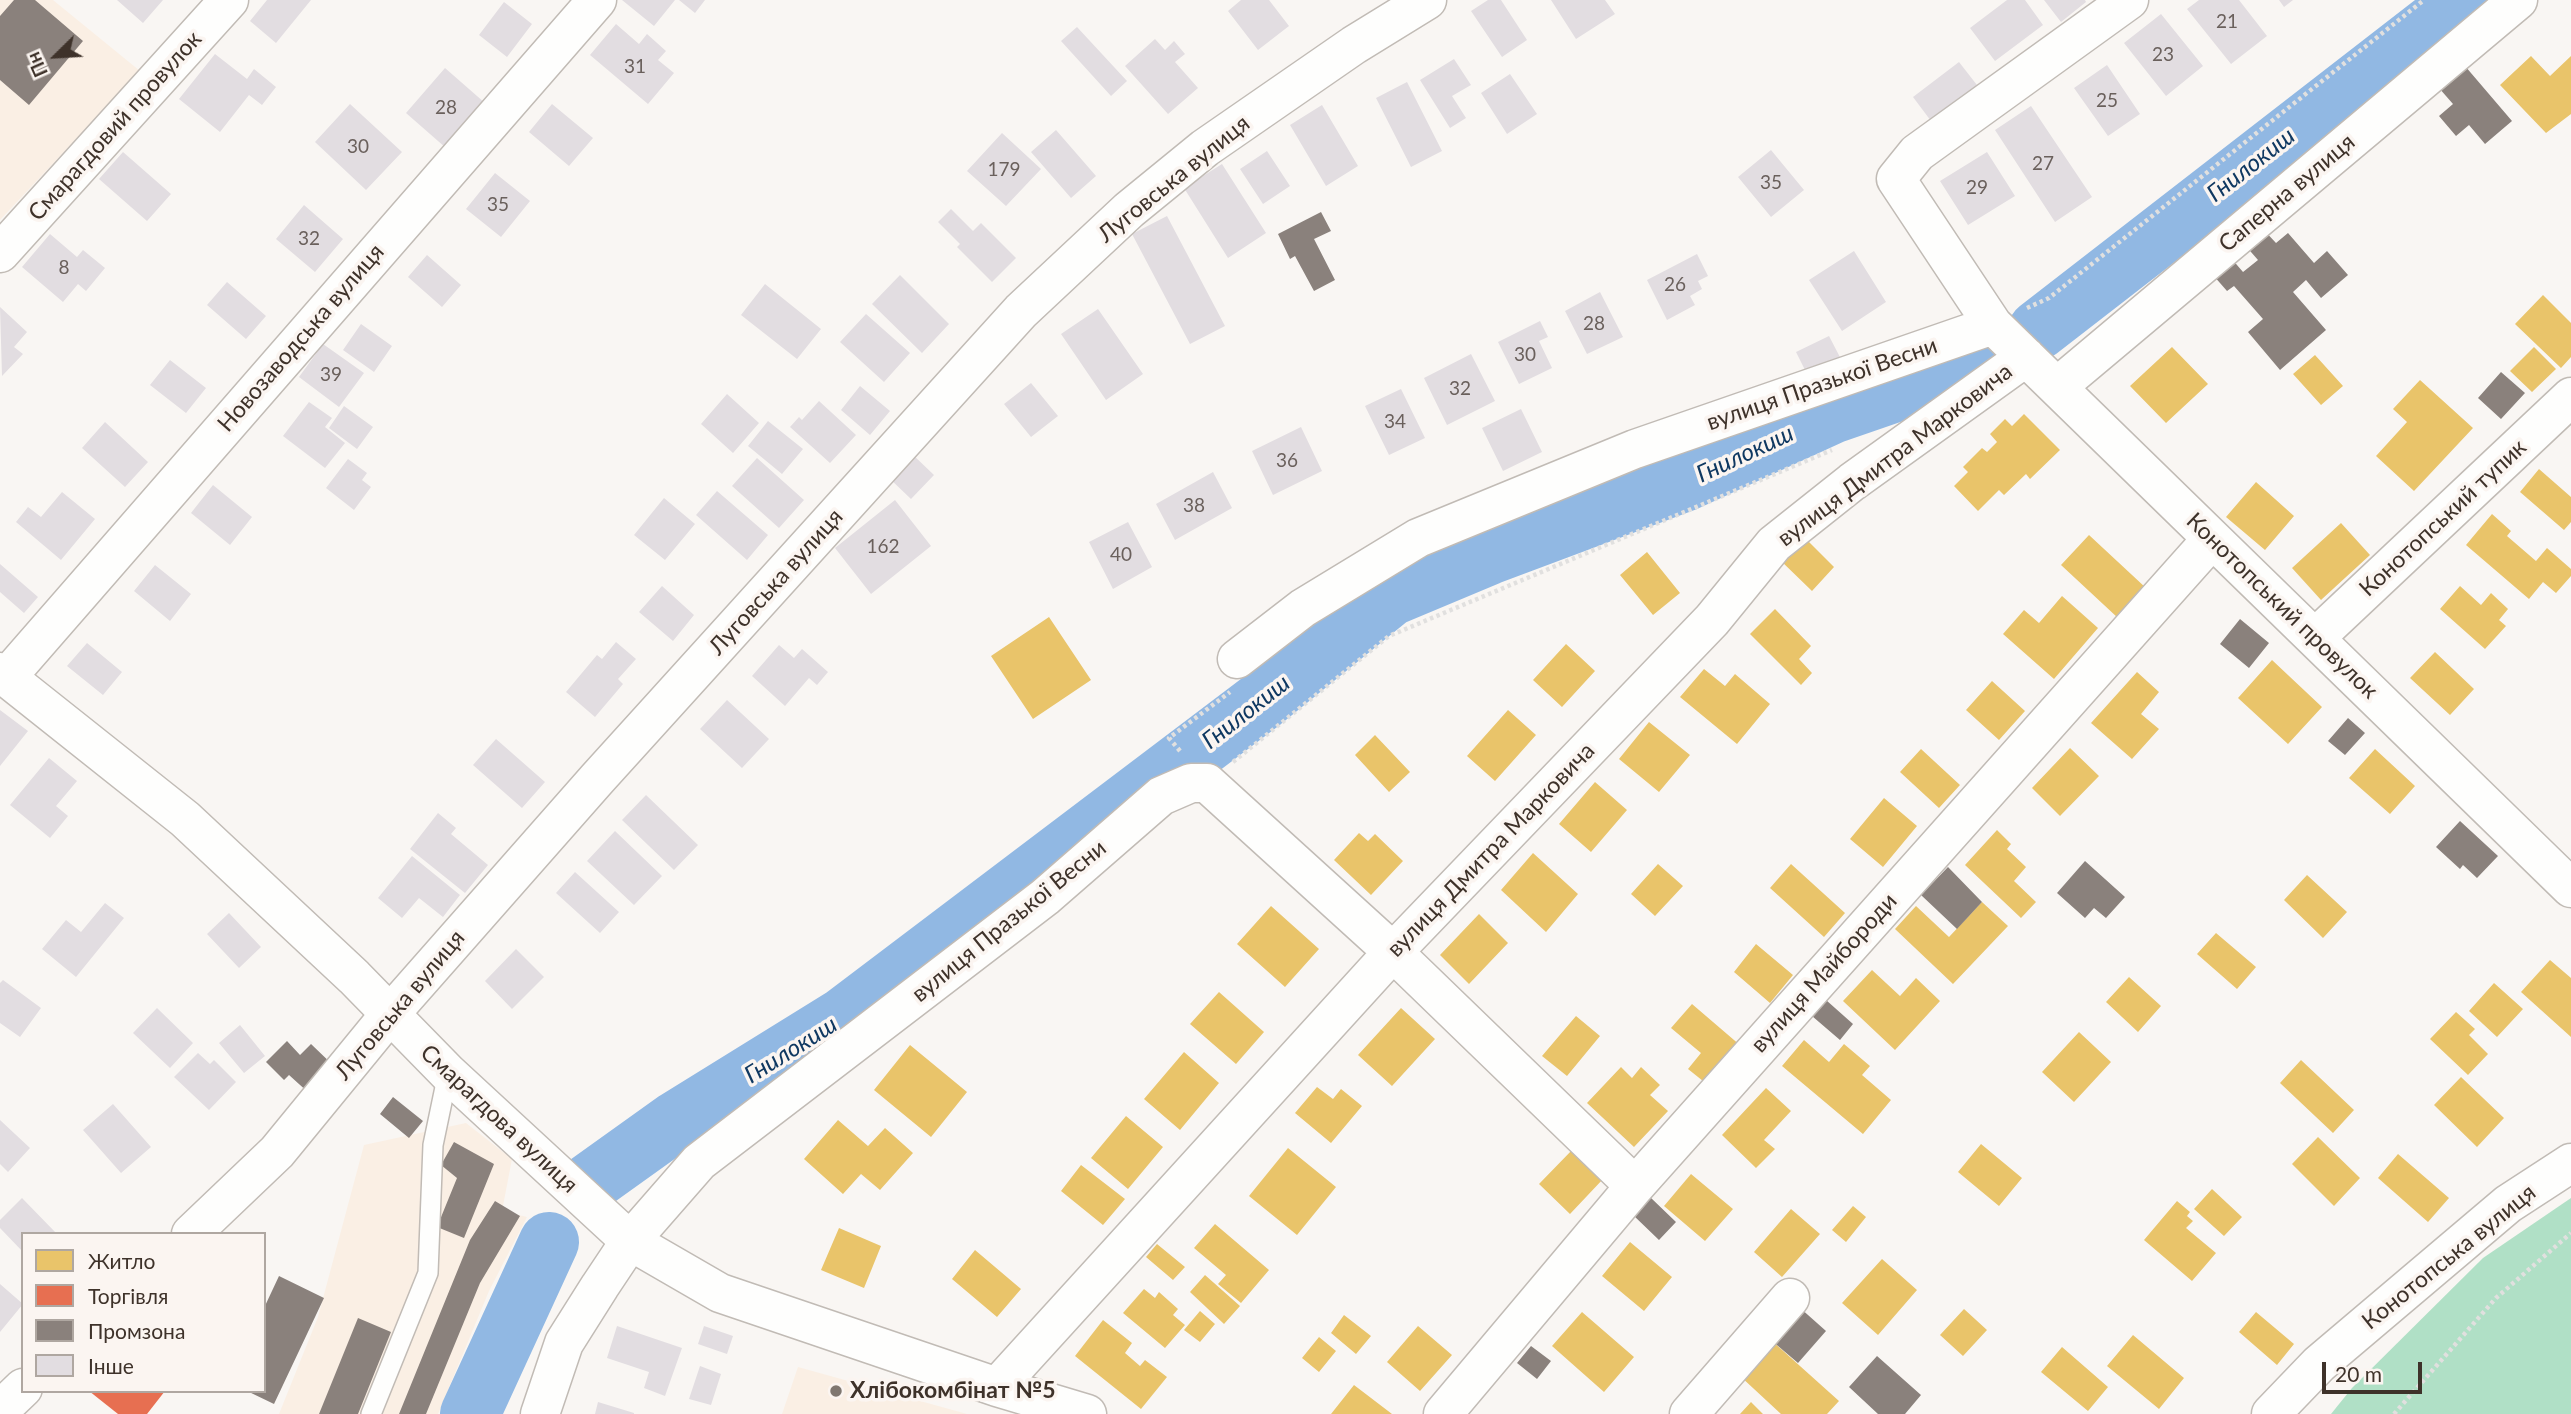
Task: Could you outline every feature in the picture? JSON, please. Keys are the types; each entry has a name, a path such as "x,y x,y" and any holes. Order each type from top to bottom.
{"street":[{"name":"Смарагдовий провулок","path":"0,253 229,0"},
{"name":"Новозаводська вулиця","path":"3,675 597,0"},
{"name":"Луговська вулиця","path":"193,1232 277,1152 390,1014 597,779 1021,311 1129,210 1205,148 1354,45 1427,0"},
{"path":"1993,325 1896,179 1917,153 2129,0"},
{"name":"Саперна вулиця","path":"2057,387 2518,0"},
{"name":"Конотопський провулок","path":"1993,325 2571,888"},
{"name":"вулиця Празької Весни","path":"1237,659 1303,608 1418,538 1635,449 1993,325"},
{"name":"вулиця Дмитра Марковича","path":"997,1387 1393,952 1712,620 1774,544 1852,482 2026,357"},
{"name":"Конотопський тупик","path":"2315,638 2571,397"},
{"name":"вулиця Майбороди","path":"1443,1414 1635,1186 2212,539"},
{"name":"Смарагдова вулиця","path":"3,675 185,819 354,977 448,1073 630,1241 720,1293 997,1387 1087,1414"},
{"name":"вулиця Празької Весни","path":"630,1241 699,1162 1045,897 1161,796 1191,783 1207,783"},
{"path":"1207,783 1393,952 1635,1186"},
{"name":"Конотопська вулиця","path":"2271,1414 2319,1364 2508,1204 2571,1163"},
{"path":"540,1414 564,1343 630,1241"},
{"path":"1689,1414 1790,1298"},
{"path":"0,1410 21,1390"}],"lane":[{"path":"371,1414 428,1273 433,1145 448,1073"}],"path":[{"path":"1993,325 2049,298 2424,0"},
{"path":"1207,783 1389,636 1834,449"},
{"path":"1181,752 1170,738 1248,678 1237,659"},
{"path":"2394,1414 2496,1298 2571,1233"}],"shaded area":[{"path":"0,0 53,0 140,71 0,220"},
{"path":"466,1123 512,1159 502,1211 527,1217 489,1291 438,1414 279,1414 318,1317 364,1145"},
{"name":"Хлібокомбінат №5","path":"798,1367 967,1414 782,1414"}],"green space":[{"path":"2571,1198 2571,1414 2331,1414 2352,1388 2483,1258"}],"building: Житло":[{"path":"2531,56 2550,76 2571,56 2571,114 2546,133 2500,85"},
{"path":"2543,295 2571,323 2571,357 2561,368 2515,324"},
{"path":"2172,347 2208,384 2166,423 2130,386"},
{"path":"2534,347 2556,369 2532,392 2510,371"},
{"path":"2315,355 2343,386 2321,405 2293,374"},
{"path":"2420,380 2473,428 2414,491 2376,456 2407,422 2393,409"},
{"path":"2024,414 2060,450 2030,479 2026,474 2004,495 1999,490 1978,511 1954,486 1968,472 1963,467 1982,448 1987,452 1997,442 1990,434 2005,419 2012,426"},
{"path":"2539,469 2571,497 2571,522 2564,530 2520,492"},
{"path":"2256,482 2294,516 2265,550 2226,517"},
{"path":"2492,514 2511,531 2507,536 2536,561 2547,548 2571,569 2571,576 2556,593 2543,582 2529,599 2466,545"},
{"path":"2341,523 2370,555 2321,600 2292,568"},
{"path":"2089,535 2146,588 2118,618 2061,565"},
{"path":"1803,536 1834,567 1812,591 1780,560"},
{"path":"1647,552 1680,593 1653,615 1620,575"},
{"path":"2460,586 2481,605 2491,593 2508,609 2499,620 2506,626 2485,649 2440,609"},
{"path":"2062,596 2098,628 2054,679 2003,634 2024,610 2039,623"},
{"path":"1775,609 1811,646 1799,659 1812,673 1801,685 1750,634"},
{"path":"1049,617 1091,680 1033,719 991,656"},
{"path":"1566,644 1595,671 1562,707 1533,680"},
{"path":"2435,652 2474,689 2450,715 2410,678"},
{"path":"2272,660 2322,707 2288,744 2238,698"},
{"path":"1704,669 1725,686 1735,674 1770,704 1737,744 1680,697"},
{"path":"2137,672 2159,692 2141,714 2159,729 2132,759 2091,723"},
{"path":"1992,681 2025,711 1999,740 1966,710"},
{"path":"1508,710 1536,735 1495,781 1467,756"},
{"path":"1649,722 1690,755 1659,792 1619,759"},
{"path":"1375,735 1410,772 1389,792 1355,755"},
{"path":"2070,748 2099,776 2060,816 2032,788"},
{"path":"1921,749 1960,785 1939,808 1900,772"},
{"path":"2375,749 2415,786 2390,814 2349,778"},
{"path":"1595,782 1627,810 1591,852 1559,824"},
{"path":"1884,798 1917,826 1883,867 1850,839"},
{"path":"1997,830 2011,844 2007,849 2026,867 2014,881 2036,902 2021,918 1965,865"},
{"path":"1359,833 1368,841 1375,834 1403,861 1371,895 1334,860"},
{"path":"1533,853 1578,894 1546,932 1501,890"},
{"path":"1658,864 1683,886 1655,916 1631,894"},
{"path":"1791,864 1845,913 1824,937 1770,888"},
{"path":"2307,875 2347,912 2323,938 2284,900"},
{"path":"1982,902 2008,926 1953,984 1895,929 1916,906 1949,937"},
{"path":"1271,906 1319,949 1285,987 1237,944"},
{"path":"1479,914 1508,943 1469,984 1440,955"},
{"path":"2216,933 2256,967 2237,989 2197,954"},
{"path":"1756,944 1793,975 1770,1003 1734,972"},
{"path":"2550,960 2571,978 2571,1037 2521,992"},
{"path":"1872,970 1900,996 1916,978 1940,1001 1895,1050 1843,1001"},
{"path":"2129,977 2161,1006 2138,1032 2106,1002"},
{"path":"2494,983 2523,1009 2497,1037 2469,1011"},
{"path":"1219,992 1264,1032 1236,1064 1190,1024"},
{"path":"1692,1004 1741,1046 1708,1085 1688,1069 1701,1053 1671,1028"},
{"path":"1401,1008 1435,1039 1392,1086 1358,1055"},
{"path":"2456,1012 2475,1029 2469,1035 2488,1054 2468,1075 2430,1039"},
{"path":"1576,1016 1600,1036 1567,1076 1542,1056"},
{"path":"2079,1032 2111,1062 2074,1102 2042,1072"},
{"path":"1804,1040 1829,1062 1844,1044 1870,1066 1862,1075 1891,1100 1863,1134 1782,1066"},
{"path":"910,1045 967,1092 931,1137 874,1090"},
{"path":"1184,1052 1219,1083 1180,1130 1144,1099"},
{"path":"2301,1060 2354,1110 2333,1133 2280,1083"},
{"path":"1621,1067 1632,1078 1641,1067 1660,1085 1650,1095 1668,1111 1634,1147 1587,1103"},
{"path":"2461,1077 2504,1118 2477,1147 2434,1105"},
{"path":"1317,1087 1333,1099 1341,1089 1362,1106 1331,1143 1295,1113"},
{"path":"1766,1088 1791,1111 1764,1140 1775,1149 1756,1168 1722,1135"},
{"path":"1126,1116 1163,1147 1128,1189 1091,1158"},
{"path":"838,1120 868,1146 885,1128 913,1153 880,1190 861,1174 843,1194 804,1159"},
{"path":"2318,1137 2360,1178 2334,1206 2292,1164"},
{"path":"1981,1144 2022,1178 1999,1206 1958,1172"},
{"path":"1288,1148 1336,1187 1297,1235 1249,1196"},
{"path":"1573,1149 1604,1178 1570,1214 1539,1184"},
{"path":"2398,1154 2449,1198 2428,1222 2378,1178"},
{"path":"1081,1165 1125,1199 1103,1225 1061,1191"},
{"path":"1691,1174 1733,1209 1705,1241 1664,1206"},
{"path":"2212,1189 2242,1217 2224,1236 2194,1209"},
{"path":"2177,1201 2190,1212 2187,1216 2193,1221 2186,1228 2216,1253 2192,1281 2144,1240"},
{"path":"1853,1206 1866,1217 1846,1242 1832,1230"},
{"path":"1791,1209 1820,1234 1782,1277 1754,1252"},
{"path":"1215,1224 1269,1270 1241,1303 1218,1284 1226,1275 1194,1248"},
{"path":"839,1228 881,1246 864,1288 821,1270"},
{"path":"1630,1242 1672,1277 1644,1311 1602,1276"},
{"path":"1157,1244 1185,1267 1173,1280 1146,1257"},
{"path":"975,1250 1021,1289 997,1317 952,1279"},
{"path":"1882,1259 1917,1290 1878,1335 1842,1303"},
{"path":"1205,1275 1240,1306 1224,1324 1190,1292"},
{"path":"1144,1289 1155,1298 1159,1292 1178,1309 1173,1315 1185,1325 1165,1348 1123,1313"},
{"path":"1964,1309 1987,1330 1963,1356 1940,1335"},
{"path":"1200,1311 1215,1324 1200,1342 1184,1330"},
{"path":"1582,1312 1634,1357 1604,1392 1552,1346"},
{"path":"2256,1312 2294,1344 2277,1365 2239,1332"},
{"path":"1344,1315 1371,1336 1356,1354 1331,1333"},
{"path":"1103,1320 1132,1343 1125,1353 1140,1366 1145,1360 1167,1377 1141,1409 1075,1356"},
{"path":"1418,1326 1452,1355 1420,1391 1387,1362"},
{"path":"2133,1335 2184,1378 2159,1409 2107,1366"},
{"path":"1319,1337 1336,1351 1319,1372 1302,1358"},
{"path":"1771,1340 1839,1401 1827,1414 1781,1414 1740,1376"},
{"path":"2062,1347 2108,1387 2088,1411 2041,1372"},
{"path":"1354,1385 1392,1414 1331,1414"},
{"path":"1751,1402 1763,1414 1740,1414"}],"building: Торгівля":[{"path":"92,1393 163,1393 147,1414 118,1414"}],"building: Промзона":[{"path":"14,0 35,0 83,41 29,105 0,80 0,16"},
{"path":"2465,66 2512,121 2485,144 2469,125 2456,136 2439,116 2453,104 2439,88"},
{"path":"1321,212 1331,231 1314,239 1335,280 1314,291 1295,256 1290,259 1278,234"},
{"path":"2262,228 2276,243 2288,233 2314,263 2327,251 2348,275 2321,298 2306,280 2293,292 2326,330 2280,370 2248,332 2263,319 2234,286 2227,291 2213,275 2231,258 2243,272 2258,260 2244,244"},
{"path":"2501,372 2525,393 2501,419 2478,398"},
{"path":"2240,619 2269,643 2249,668 2220,644"},
{"path":"2348,718 2365,733 2345,755 2328,741"},
{"path":"2460,821 2498,856 2477,878 2463,865 2460,869 2436,847"},
{"path":"2085,861 2125,897 2106,918 2094,908 2085,918 2057,893"},
{"path":"1948,867 1982,902 1957,929 1921,895"},
{"path":"1826,1000 1853,1024 1840,1040 1812,1016"},
{"path":"287,1041 300,1055 311,1044 336,1068 310,1094 289,1075 284,1080 266,1062"},
{"path":"393,1097 423,1121 409,1138 380,1114"},
{"path":"454,1142 494,1164 464,1238 437,1227 457,1178 441,1165"},
{"path":"1650,1197 1676,1222 1659,1240 1633,1215"},
{"path":"495,1201 520,1216 480,1283 426,1414 399,1414 470,1240"},
{"path":"279,1276 324,1298 274,1404 251,1393 266,1393 266,1304"},
{"path":"1799,1307 1826,1331 1798,1363 1771,1340"},
{"path":"358,1318 391,1332 358,1414 319,1414"},
{"path":"1531,1346 1551,1361 1537,1379 1517,1363"},
{"path":"1877,1356 1921,1395 1905,1414 1878,1414 1849,1387"}],"building: Інше":[{"path":"117,0 163,0 143,23"},
{"path":"267,0 311,0 276,43 250,21"},
{"path":"622,0 675,0 654,26"},
{"path":"679,0 705,0 695,13"},
{"path":"1241,0 1269,0 1289,26 1258,50 1228,11"},
{"path":"1488,0 1501,0 1527,40 1502,57 1471,11"},
{"path":"1551,0 1605,0 1615,14 1576,39"},
{"path":"2007,0 2025,0 2043,25 1995,61 1970,28"},
{"path":"2044,0 2085,0 2086,2 2061,22"},
{"path":"2199,0 2239,0 2267,36 2231,64 2187,9"},
{"path":"2279,0 2293,0 2284,7"},
{"path":"504,2 532,24 507,57 479,35"},
{"path":"2161,14 2203,66 2166,96 2124,43"},
{"path":"616,24 639,44 647,34 666,51 658,60 674,73 648,104 590,55"},
{"path":"1077,27 1127,81 1111,96 1061,41"},
{"path":"1155,39 1165,50 1174,41 1185,54 1175,62 1198,88 1168,114 1125,66"},
{"path":"215,54 247,79 254,69 276,87 262,105 249,95 220,132 179,99"},
{"path":"1454,59 1471,85 1452,96 1466,118 1450,128 1420,80"},
{"path":"1959,62 1984,94 1937,129 1913,97"},
{"path":"2107,65 2140,114 2108,136 2074,88"},
{"path":"445,68 485,103 446,148 406,113"},
{"path":"1510,74 1537,114 1507,134 1481,93"},
{"path":"1407,82 1442,151 1411,167 1376,98"},
{"path":"350,104 402,152 366,190 315,142"},
{"path":"552,104 593,138 569,166 529,132"},
{"path":"1322,105 1358,166 1326,186 1290,125"},
{"path":"2031,106 2092,197 2055,222 1995,130"},
{"path":"1056,130 1096,176 1071,198 1031,152"},
{"path":"1002,133 1041,169 1006,206 967,171"},
{"path":"1771,150 1804,190 1771,217 1738,177"},
{"path":"1267,151 1290,186 1263,204 1240,169"},
{"path":"123,152 171,194 147,221 99,179"},
{"path":"1987,152 2015,196 1968,225 1940,181"},
{"path":"1222,164 1266,233 1228,258 1184,188"},
{"path":"495,173 530,201 501,237 466,209"},
{"path":"304,205 343,239 315,272 276,239"},
{"path":"951,209 973,231 981,223 1016,258 992,282 957,247 960,244 938,222"},
{"path":"1167,216 1225,326 1190,344 1132,234"},
{"path":"50,234 77,257 83,250 105,268 86,291 78,284 63,302 22,267"},
{"path":"1854,251 1886,302 1842,331 1809,280"},
{"path":"1697,254 1708,276 1698,281 1702,289 1690,296 1695,305 1667,320 1647,280"},
{"path":"427,255 461,285 442,307 408,277"},
{"path":"900,275 949,324 922,353 872,304"},
{"path":"227,282 266,316 246,339 207,305"},
{"path":"765,284 821,329 797,359 741,315"},
{"path":"1600,292 1623,337 1587,354 1565,311"},
{"path":"0,307 27,332 14,347 23,354 2,376"},
{"path":"1098,309 1143,374 1106,400 1061,334"},
{"path":"866,314 910,353 884,382 840,342"},
{"path":"1540,321 1548,337 1539,341 1552,368 1519,384 1498,342"},
{"path":"361,324 392,346 374,372 343,350"},
{"path":"1829,336 1843,363 1810,380 1796,352"},
{"path":"323,344 364,373 339,407 299,377"},
{"path":"1471,354 1495,401 1447,425 1424,378"},
{"path":"170,360 206,388 186,413 150,385"},
{"path":"1031,383 1058,416 1031,437 1004,404"},
{"path":"860,386 890,411 870,435 841,410"},
{"path":"1401,389 1425,438 1389,455 1365,406"},
{"path":"727,394 759,423 733,453 701,424"},
{"path":"819,401 856,435 830,463 790,427 799,417 802,420"},
{"path":"309,402 332,418 325,427 345,443 325,468 283,436"},
{"path":"344,406 373,427 357,449 329,428"},
{"path":"1521,409 1542,452 1503,471 1482,428"},
{"path":"768,421 803,449 782,474 748,446"},
{"path":"105,422 148,462 125,487 82,448"},
{"path":"1301,427 1322,471 1273,495 1252,451"},
{"path":"911,453 934,475 911,499 888,477"},
{"path":"757,458 804,500 779,528 732,486"},
{"path":"348,459 367,473 362,480 371,487 354,510 326,488"},
{"path":"1213,472 1232,508 1175,540 1156,504"},
{"path":"213,485 252,517 230,545 191,513"},
{"path":"717,491 768,535 747,560 696,515"},
{"path":"62,492 95,519 61,560 16,522 28,507 41,517"},
{"path":"664,498 695,524 665,560 634,535"},
{"path":"895,500 931,546 871,594 835,548"},
{"path":"1128,522 1152,567 1113,589 1089,542"},
{"path":"0,564 38,597 24,613 0,592"},
{"path":"155,565 191,594 170,621 134,591"},
{"path":"662,586 694,615 673,641 639,612"},
{"path":"616,642 636,659 618,679 623,684 595,717 566,692 597,655 602,659"},
{"path":"87,643 122,672 103,695 67,666"},
{"path":"779,645 794,658 802,649 828,672 817,685 809,678 785,706 752,676"},
{"path":"727,700 769,739 742,768 700,729"},
{"path":"0,710 28,731 0,766"},
{"path":"496,739 545,782 522,808 473,765"},
{"path":"49,758 77,781 56,806 68,816 50,838 10,805"},
{"path":"646,795 698,845 674,870 622,820"},
{"path":"438,813 456,828 451,834 488,865 465,893 410,849"},
{"path":"615,831 662,876 634,905 587,861"},
{"path":"412,856 460,895 443,917 419,898 402,918 378,898"},
{"path":"575,872 619,912 600,933 556,893"},
{"path":"105,903 124,918 76,977 42,949 66,920 81,932"},
{"path":"229,913 261,947 239,968 207,934"},
{"path":"516,949 544,977 512,1009 485,981"},
{"path":"3,980 41,1008 20,1037 0,1023 0,983"},
{"path":"157,1008 193,1043 170,1068 133,1033"},
{"path":"240,1025 265,1056 244,1073 219,1043"},
{"path":"198,1053 210,1064 214,1060 236,1082 209,1110 174,1077"},
{"path":"113,1104 151,1147 121,1173 83,1130"},
{"path":"0,1120 30,1148 8,1172 0,1164"},
{"path":"22,1198 55,1232 21,1232 21,1250 0,1228 0,1220"},
{"path":"0,1284 21,1302 21,1306 0,1332"},
{"path":"617,1326 682,1348 665,1396 644,1388 649,1372 607,1358"},
{"path":"704,1326 733,1336 727,1354 698,1344"},
{"path":"700,1366 721,1374 711,1405 689,1399"},
{"path":"598,1402 634,1413 634,1414 595,1414"}],"waterway":[{"name":"Гнилокиш","path":"2038,330 2464,0"},
{"name":"Гнилокиш","path":"588,1184 676,1121 844,1017 1263,700 1391,596 1489,555 1684,482 1832,414 1971,366"},
{"name":"Гнилокиш","path":"470,1414 549,1242"}],"place":[{"name":"Хлібокомбінат №5","path":"836,1391"}]}
